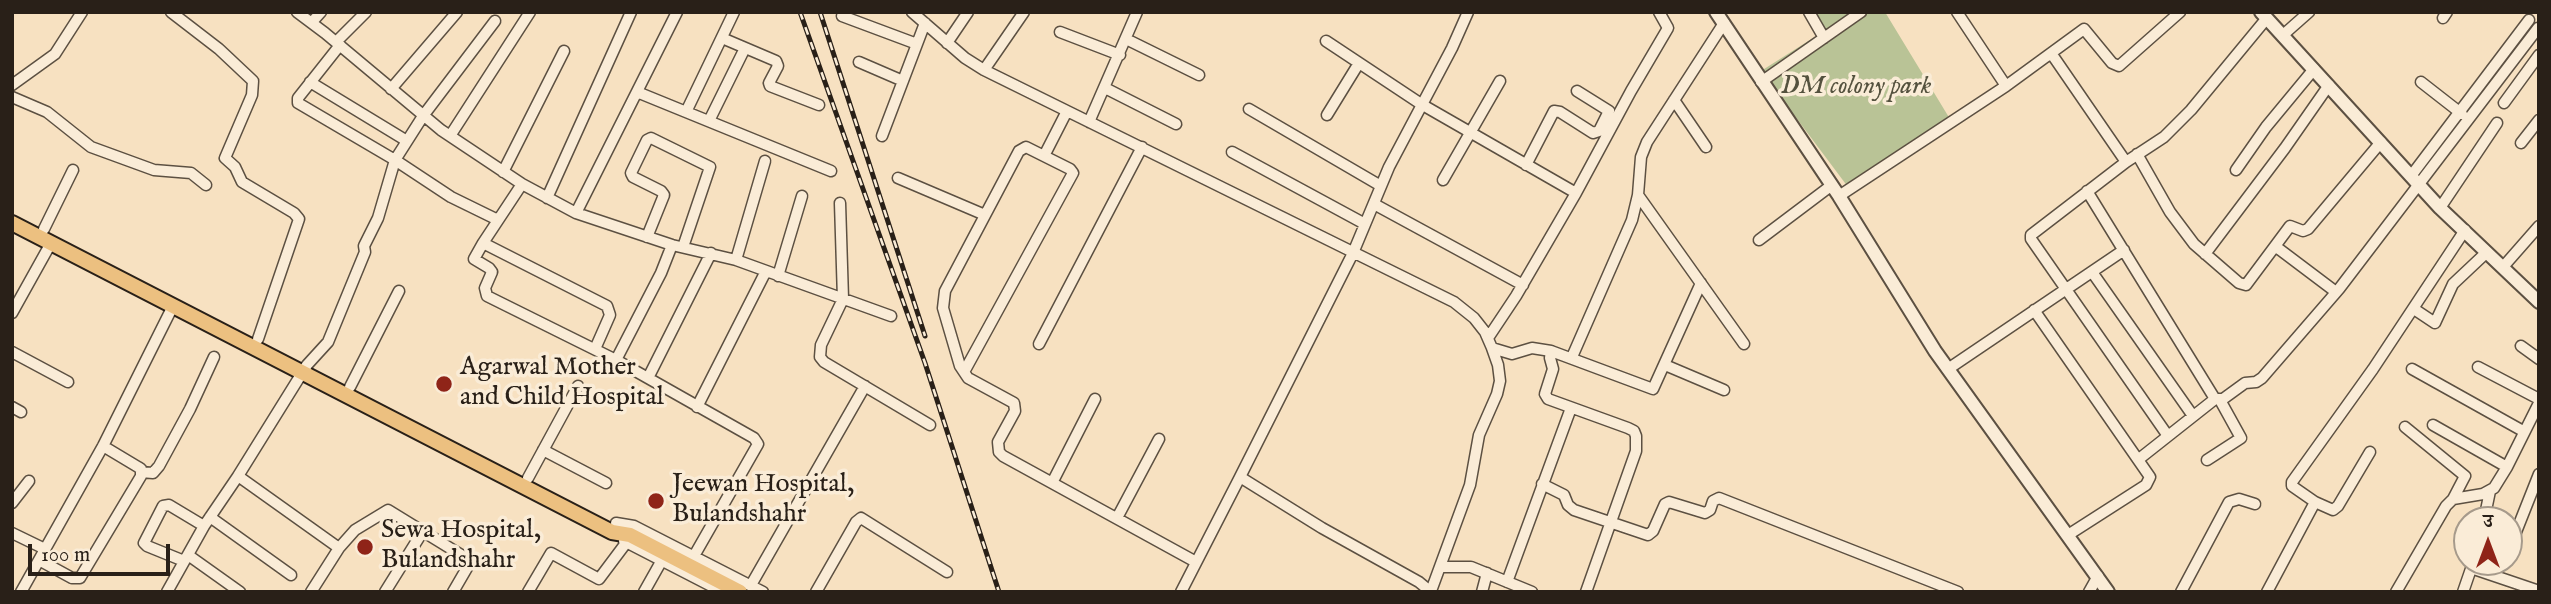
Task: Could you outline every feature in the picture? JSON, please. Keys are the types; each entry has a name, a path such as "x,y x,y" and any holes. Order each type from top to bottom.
{"main road":[{"path":"12,212 258,339 305,369 350,387 528,478 614,527 628,539 745,588"},
{"path":"12,223 614,527"}],"street":[{"path":"12,85 55,54 82,12"},
{"path":"171,12 219,49 253,81 252,95 225,158 236,167 242,182 295,213 299,219 258,339"},
{"path":"297,12 338,43 422,116 503,172 547,198 576,212 647,237 736,260 891,316"},
{"path":"312,22 321,12"},
{"path":"366,12 338,43 298,97 300,106 395,160 451,197 498,220"},
{"path":"391,89 457,12"},
{"path":"450,136 530,12"},
{"path":"547,198 631,12"},
{"path":"576,212 677,12"},
{"path":"686,112 734,12"},
{"path":"912,12 947,43 985,70 1454,302 1474,318 1490,343 1499,365 1497,394 1479,435 1470,485 1431,591 1240,477"},
{"path":"947,43 968,12"},
{"path":"985,70 1024,12"},
{"path":"1089,122 1137,12"},
{"path":"1181,592 1353,253 1381,186 1468,12"},
{"path":"1490,343 1668,28 1658,12"},
{"path":"1810,12 1824,38"},
{"path":"1760,82 1861,12"},
{"path":"1957,12 2006,86"},
{"path":"2283,35 2309,12"},
{"path":"2464,115 2538,28 2518,12"},
{"path":"1759,240 2006,86 2084,29 2112,63 2119,66 2177,13"},
{"path":"2168,436 2031,239 2031,235 2126,162 2164,137 2191,110 2264,15 2440,208 2537,298"},
{"path":"842,16 917,44"},
{"path":"1572,356 1632,220 1642,156 1647,142 1720,18 1760,82 1835,191 1948,369 2108,592"},
{"path":"167,592 207,522 305,369 328,342 365,253 363,246 378,218 395,160 422,116 495,20"},
{"path":"2139,459 2218,399 2245,383 2259,381 2336,292 2529,20"},
{"path":"882,136 925,23"},
{"path":"1060,32 1120,55"},
{"path":"722,38 777,62 770,86 819,105"},
{"path":"1126,39 1199,75"},
{"path":"1326,41 1421,104 1576,193"},
{"path":"709,121 745,48"},
{"path":"503,172 564,51"},
{"path":"2051,53 2126,162"},
{"path":"2504,103 2539,55"},
{"path":"859,62 903,81"},
{"path":"1327,115 1359,63"},
{"path":"2236,170 2314,69"},
{"path":"1443,180 1500,81"},
{"path":"310,82 407,141"},
{"path":"2421,82 2464,115"},
{"path":"2205,254 2329,85"},
{"path":"1105,88 1176,124"},
{"path":"1526,164 1554,111 1593,133 1599,131 1609,111 1577,91"},
{"path":"637,92 831,171"},
{"path":"12,97 47,112 91,147 154,170 191,173 206,185"},
{"path":"1674,100 1706,147"},
{"path":"1249,109 1381,186"},
{"path":"1044,156 1067,111"},
{"path":"2521,144 2539,120"},
{"path":"2440,208 2497,123"},
{"path":"647,237 664,195 662,191 633,177 631,173 647,140 651,138 710,167 683,247"},
{"path":"2137,154 2170,212 2194,244 2239,283 2246,285 2290,226 2303,232 2308,229 2381,142"},
{"path":"964,372 1072,176 1070,169 1026,147 1019,151 943,300 943,308 964,372 968,378 1014,403 1016,411 998,442 999,452 1196,562"},
{"path":"1039,344 1142,147"},
{"path":"1231,152 1365,224"},
{"path":"736,260 765,161"},
{"path":"44,229 73,170"},
{"path":"898,178 985,215"},
{"path":"522,184 474,259 492,272 485,288 487,296 648,377 754,438 758,444 694,556"},
{"path":"2087,191 2241,438 2207,460"},
{"path":"1638,195 1744,344"},
{"path":"778,276 802,196"},
{"path":"840,203 844,299 821,345 820,357 824,362 930,425"},
{"path":"1374,204 1523,285"},
{"path":"2502,267 2539,226"},
{"path":"2370,452 2336,508 2329,509 2293,489 2292,482 2414,309 2465,230"},
{"path":"12,313 51,243"},
{"path":"483,243 607,306 610,315 595,349"},
{"path":"616,360 661,273 672,244"},
{"path":"2275,246 2336,292"},
{"path":"1948,369 2124,250"},
{"path":"2414,309 2435,323 2454,285 2487,252"},
{"path":"648,377 711,253"},
{"path":"697,407 766,271"},
{"path":"2092,272 2193,416"},
{"path":"1490,343 1512,354 1532,348 1572,356 1649,389 1656,386 1701,283"},
{"path":"350,387 399,291"},
{"path":"21,592 103,446 173,306"},
{"path":"2035,310 2149,473 2146,485 2068,536"},
{"path":"2521,346 2539,359"},
{"path":"1552,351 1550,358 1553,369 1545,390 1546,396 1628,428 1636,436 1636,451 1586,592"},
{"path":"12,352 68,382"},
{"path":"141,472 153,472 159,466 214,357"},
{"path":"1665,365 1724,390"},
{"path":"2478,367 2539,401 2507,467 2490,491 2487,506"},
{"path":"2412,369 2523,430"},
{"path":"528,478 578,386"},
{"path":"745,588 864,386"},
{"path":"1052,483 1095,399"},
{"path":"1507,582 1571,408"},
{"path":"2433,425 2507,467"},
{"path":"2396,592 2465,476 2405,427"},
{"path":"1117,518 1159,439"},
{"path":"103,446 138,467 141,472"},
{"path":"543,450 606,483"},
{"path":"39,560 72,578 80,578 141,472"},
{"path":"2523,514 2539,474"},
{"path":"238,476 339,548"},
{"path":"12,503 29,481"},
{"path":"1542,484 1564,495 1571,508 1648,535 1653,531 1665,504 1669,502 1705,513 1710,510 1713,501 1719,498 1958,592"},
{"path":"2453,499 2490,491"},
{"path":"2181,592 2230,502 2239,499 2255,504"},
{"path":"2267,592 2315,502"},
{"path":"240,592 186,558 144,543 163,506 169,505 207,522 291,575"},
{"path":"311,592 339,548 355,530 376,519 386,510 471,561 453,592"},
{"path":"816,592 856,522 861,518 947,572"},
{"path":"614,527 634,526 694,556 745,588 764,592"},
{"path":"384,592 423,531"},
{"path":"12,533 45,549"},
{"path":"528,592 551,553 599,579 628,539 723,592"},
{"path":"644,592 662,560"},
{"path":"1441,567 1471,567 1532,592"},
{"path":"1482,592 1487,573"},
{"path":"2088,592 2098,576"},
{"path":"2500,576 2539,591"}],"green space":[{"name":"DM colony park","path":"1816,12 1885,12 1953,124 1851,191 1761,71 1824,31"}],"railway":[{"path":"800,12 925,363 999,592"},
{"path":"820,12 925,336"}],"place":[{"name":"Agarwal Mother and Child Hospital","path":"444,384"},
{"name":"Jeewan Hospital, Bulandshahr","path":"656,501"},
{"name":"Sewa Hospital, Bulandshahr","path":"365,547"}]}
